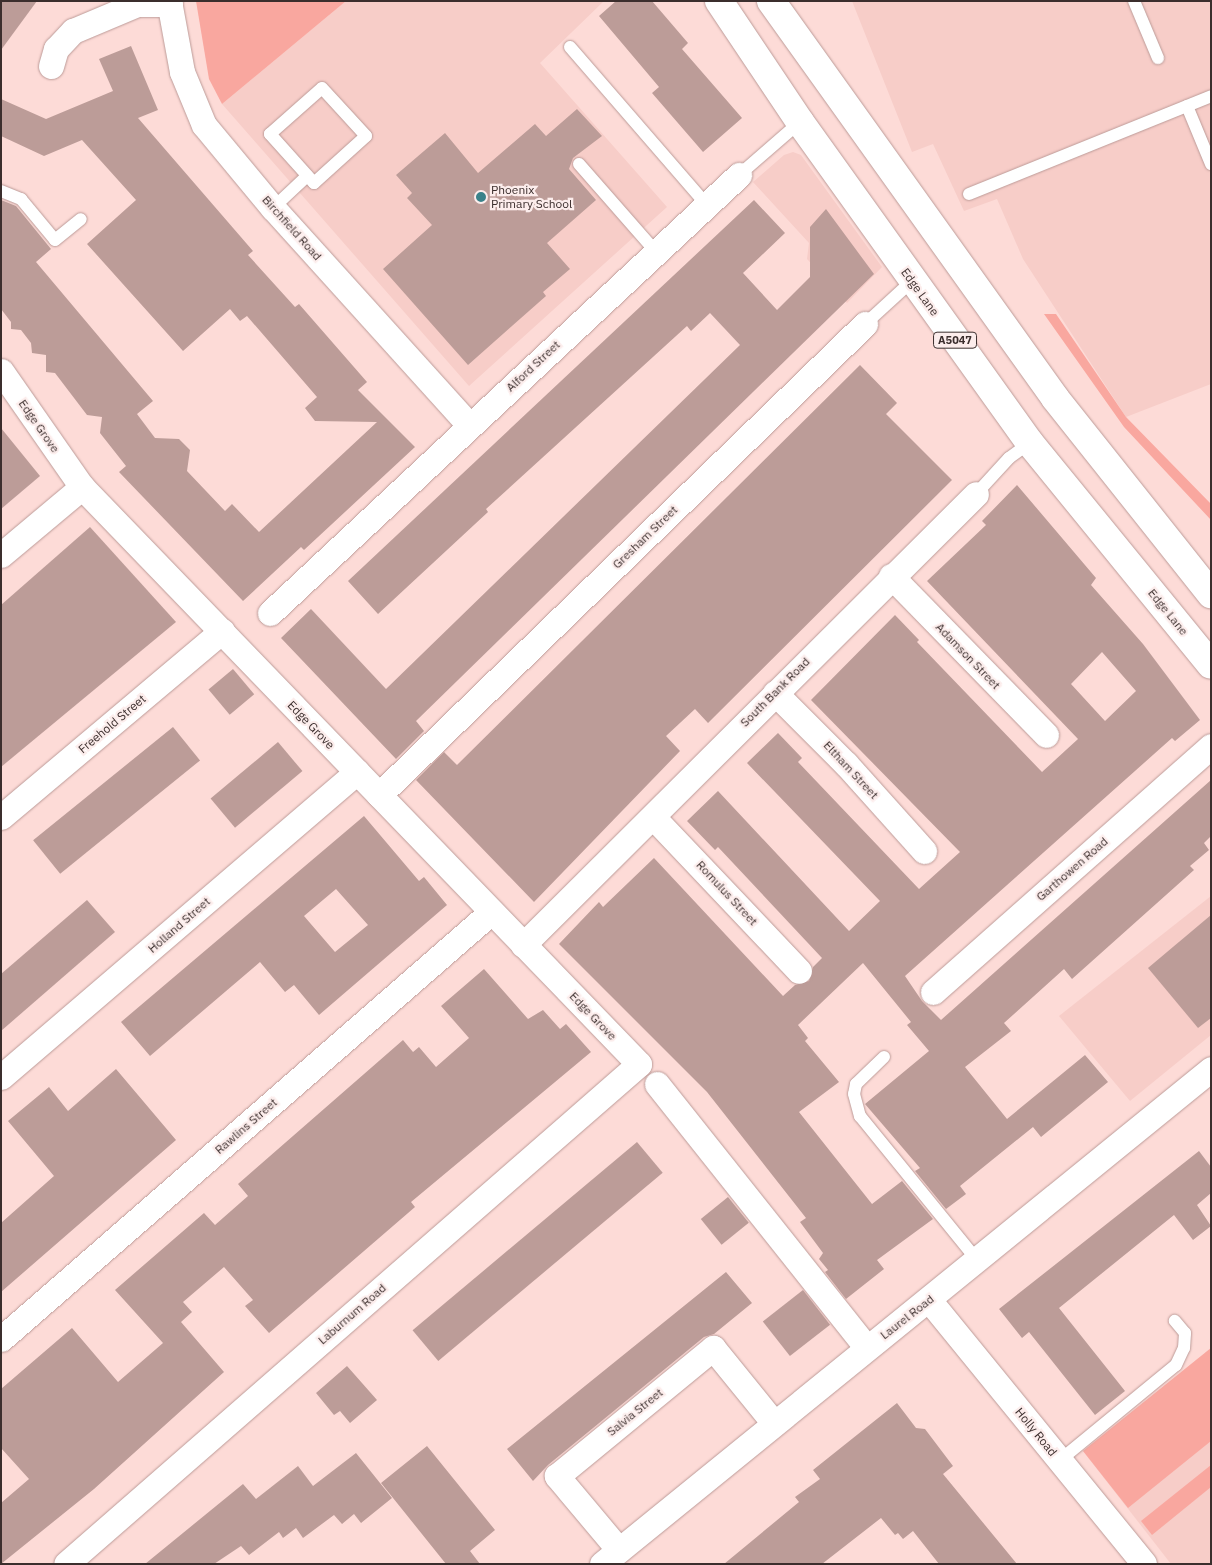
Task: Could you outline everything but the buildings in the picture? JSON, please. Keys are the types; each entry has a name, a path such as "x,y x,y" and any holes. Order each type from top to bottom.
{"highway":[{"name":"Edge Lane","path":"720,1 800,122 1030,444 1211,665"},
{"path":"771,1 1055,398 1211,594"}],"street":[{"path":"51,66 56,49 73,31 137,4 170,3"},
{"name":"Birchfield Road","path":"170,3 182,72 204,125 273,208 469,425"},
{"name":"Alford Street","path":"270,613 722,190"},
{"name":"Gresham Street","path":"379,795 865,324"},
{"name":"Edge Grove","path":"1,371 82,487 222,631 490,913 523,944 639,1064"},
{"path":"1,555 82,487"},
{"name":"South Bank Road","path":"523,944 654,817 774,692 976,494"},
{"name":"Adamson Street","path":"891,576 1046,735"},
{"name":"Freehold Street","path":"1,817 222,631"},
{"name":"Eltham Street","path":"774,692 843,760 924,851"},
{"name":"Garthowen Road","path":"933,992 1211,746"},
{"name":"Holland Street","path":"1,1077 357,772"},
{"name":"Romulus Street","path":"654,817 800,971"},
{"name":"Rawlins Street","path":"1,1339 490,913"},
{"name":"Laburnum Road","path":"66,1564 639,1064"},
{"name":"Laurel Road","path":"611,1557 1211,1069"},
{"path":"658,1084 867,1348"},
{"name":"Holly Road","path":"929,1300 1144,1564"},
{"name":"Salvia Street","path":"611,1557 557,1476 713,1348 774,1423"}],"lane":[{"path":"1134,1 1158,58"},
{"path":"570,47 722,190"},
{"path":"322,88 366,136 314,183 307,176 270,134 322,88"},
{"path":"969,194 1211,96"},
{"path":"1187,106 1211,164"},
{"name":"Alford Street","path":"722,190 800,122"},
{"path":"579,164 656,252"},
{"path":"273,208 307,176"},
{"path":"1,190 21,199 55,240 81,219"},
{"name":"Gresham Street","path":"865,324 912,281"},
{"name":"South Bank Road","path":"976,494 1009,458 1030,444"},
{"path":"884,1057 856,1084 854,1094 860,1116 977,1260"},
{"path":"1059,1461 1176,1365 1184,1348 1185,1333 1175,1321"}],"shaded area":[{"path":"196,1 346,1 222,104 209,79"},
{"name":"Phoenix Primary School","path":"346,1 604,1 540,63 667,207 469,386 222,104"},
{"path":"852,1 1211,1 1211,384 1126,417 1023,259 997,199 964,211 933,144 912,152"},
{"path":"793,152 801,155 882,267 847,303 807,259 809,243 753,182 784,155"},
{"path":"1044,314 1056,314 1126,417 1211,504 1211,520 1124,427"},
{"path":"1211,896 1211,1035 1130,1101 1059,1016"},
{"path":"1211,1348 1211,1564 1171,1564 1083,1451"},
{"path":"1211,1348 1211,1441 1128,1508 1083,1451"},
{"path":"1211,1465 1211,1487 1152,1535 1141,1521"}],"place":[{"name":"Phoenix Primary School","path":"481,197"}]}
